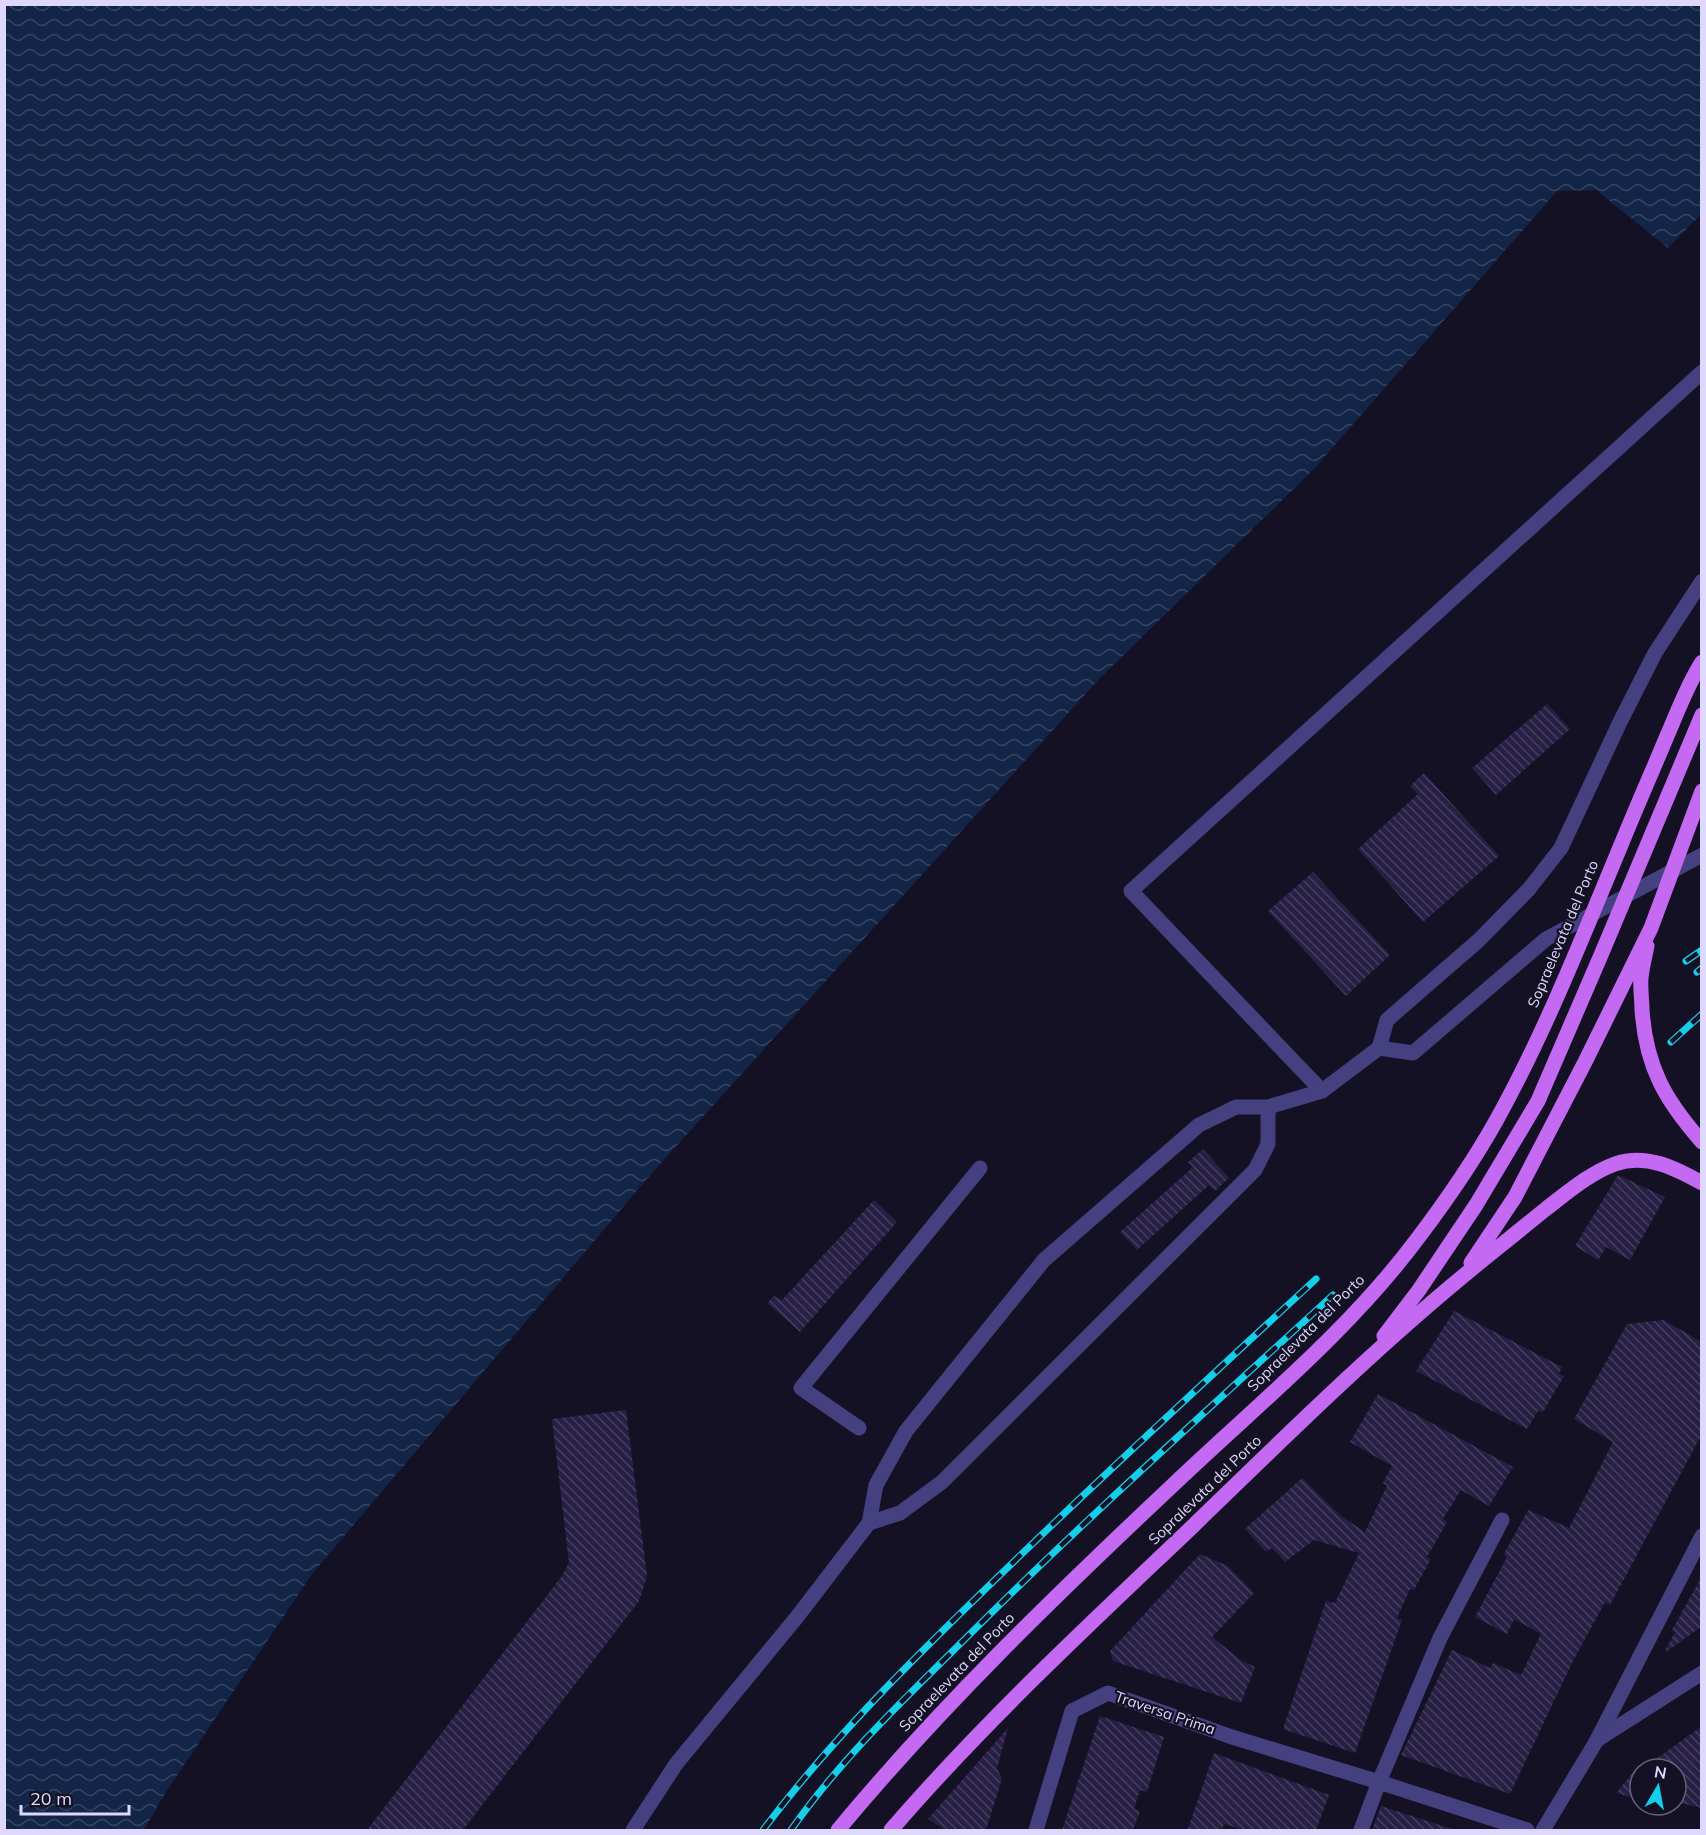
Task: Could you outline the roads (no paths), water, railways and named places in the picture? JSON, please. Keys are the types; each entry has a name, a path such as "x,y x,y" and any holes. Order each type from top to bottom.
{"main road":[{"name":"Sopraelevata del Porto","path":"838,1830 922,1732 960,1693 1173,1484 1279,1388 1350,1318 1416,1241 1489,1133 1528,1060 1701,662"},
{"path":"1364,1362 1419,1290 1476,1205 1538,1101 1701,715"},
{"path":"1460,1278 1515,1197 1581,1071 1651,928 1701,791"},
{"path":"1651,928 1640,980 1649,1059 1680,1117 1701,1142"},
{"path":"1364,1362 1460,1278 1592,1175 1615,1164 1636,1159 1678,1169 1701,1183"},
{"name":"Sopralevata del Porto","path":"891,1830 932,1782 1007,1704 1364,1362"}],"street":[{"path":"1322,1091 1131,891 1701,372"},
{"path":"633,1830 676,1764 797,1617 869,1523 876,1485 906,1431 1044,1260 1199,1125 1236,1107 1268,1107 1322,1091 1379,1048 1387,1020 1479,940 1529,889 1561,848 1655,652 1701,581"},
{"path":"1379,1048 1413,1053 1546,939 1701,855"},
{"path":"869,1523 900,1513 942,1482 1255,1170 1268,1144 1268,1107"},
{"path":"859,1428 801,1388 980,1168"},
{"path":"1361,1830 1440,1638 1502,1520"},
{"path":"1543,1830 1597,1740 1701,1536"},
{"path":"1597,1740 1701,1673"},
{"name":"Traversa Prima","path":"1036,1830 1072,1711 1108,1693 1232,1737 1527,1830"}],"water":[{"path":"5,4 1701,5 1701,214 1668,248 1596,190 1557,191 1313,470 1099,679 651,1174 312,1574 164,1795 144,1830 5,1830"}],"railway":[{"path":"1686,961 1702,950"},
{"path":"1697,972 1702,968"},
{"path":"1671,1042 1702,1014"},
{"path":"763,1830 847,1729 938,1635 1157,1426 1316,1279"},
{"path":"791,1830 830,1779 919,1684 1101,1508 1333,1295"}]}
